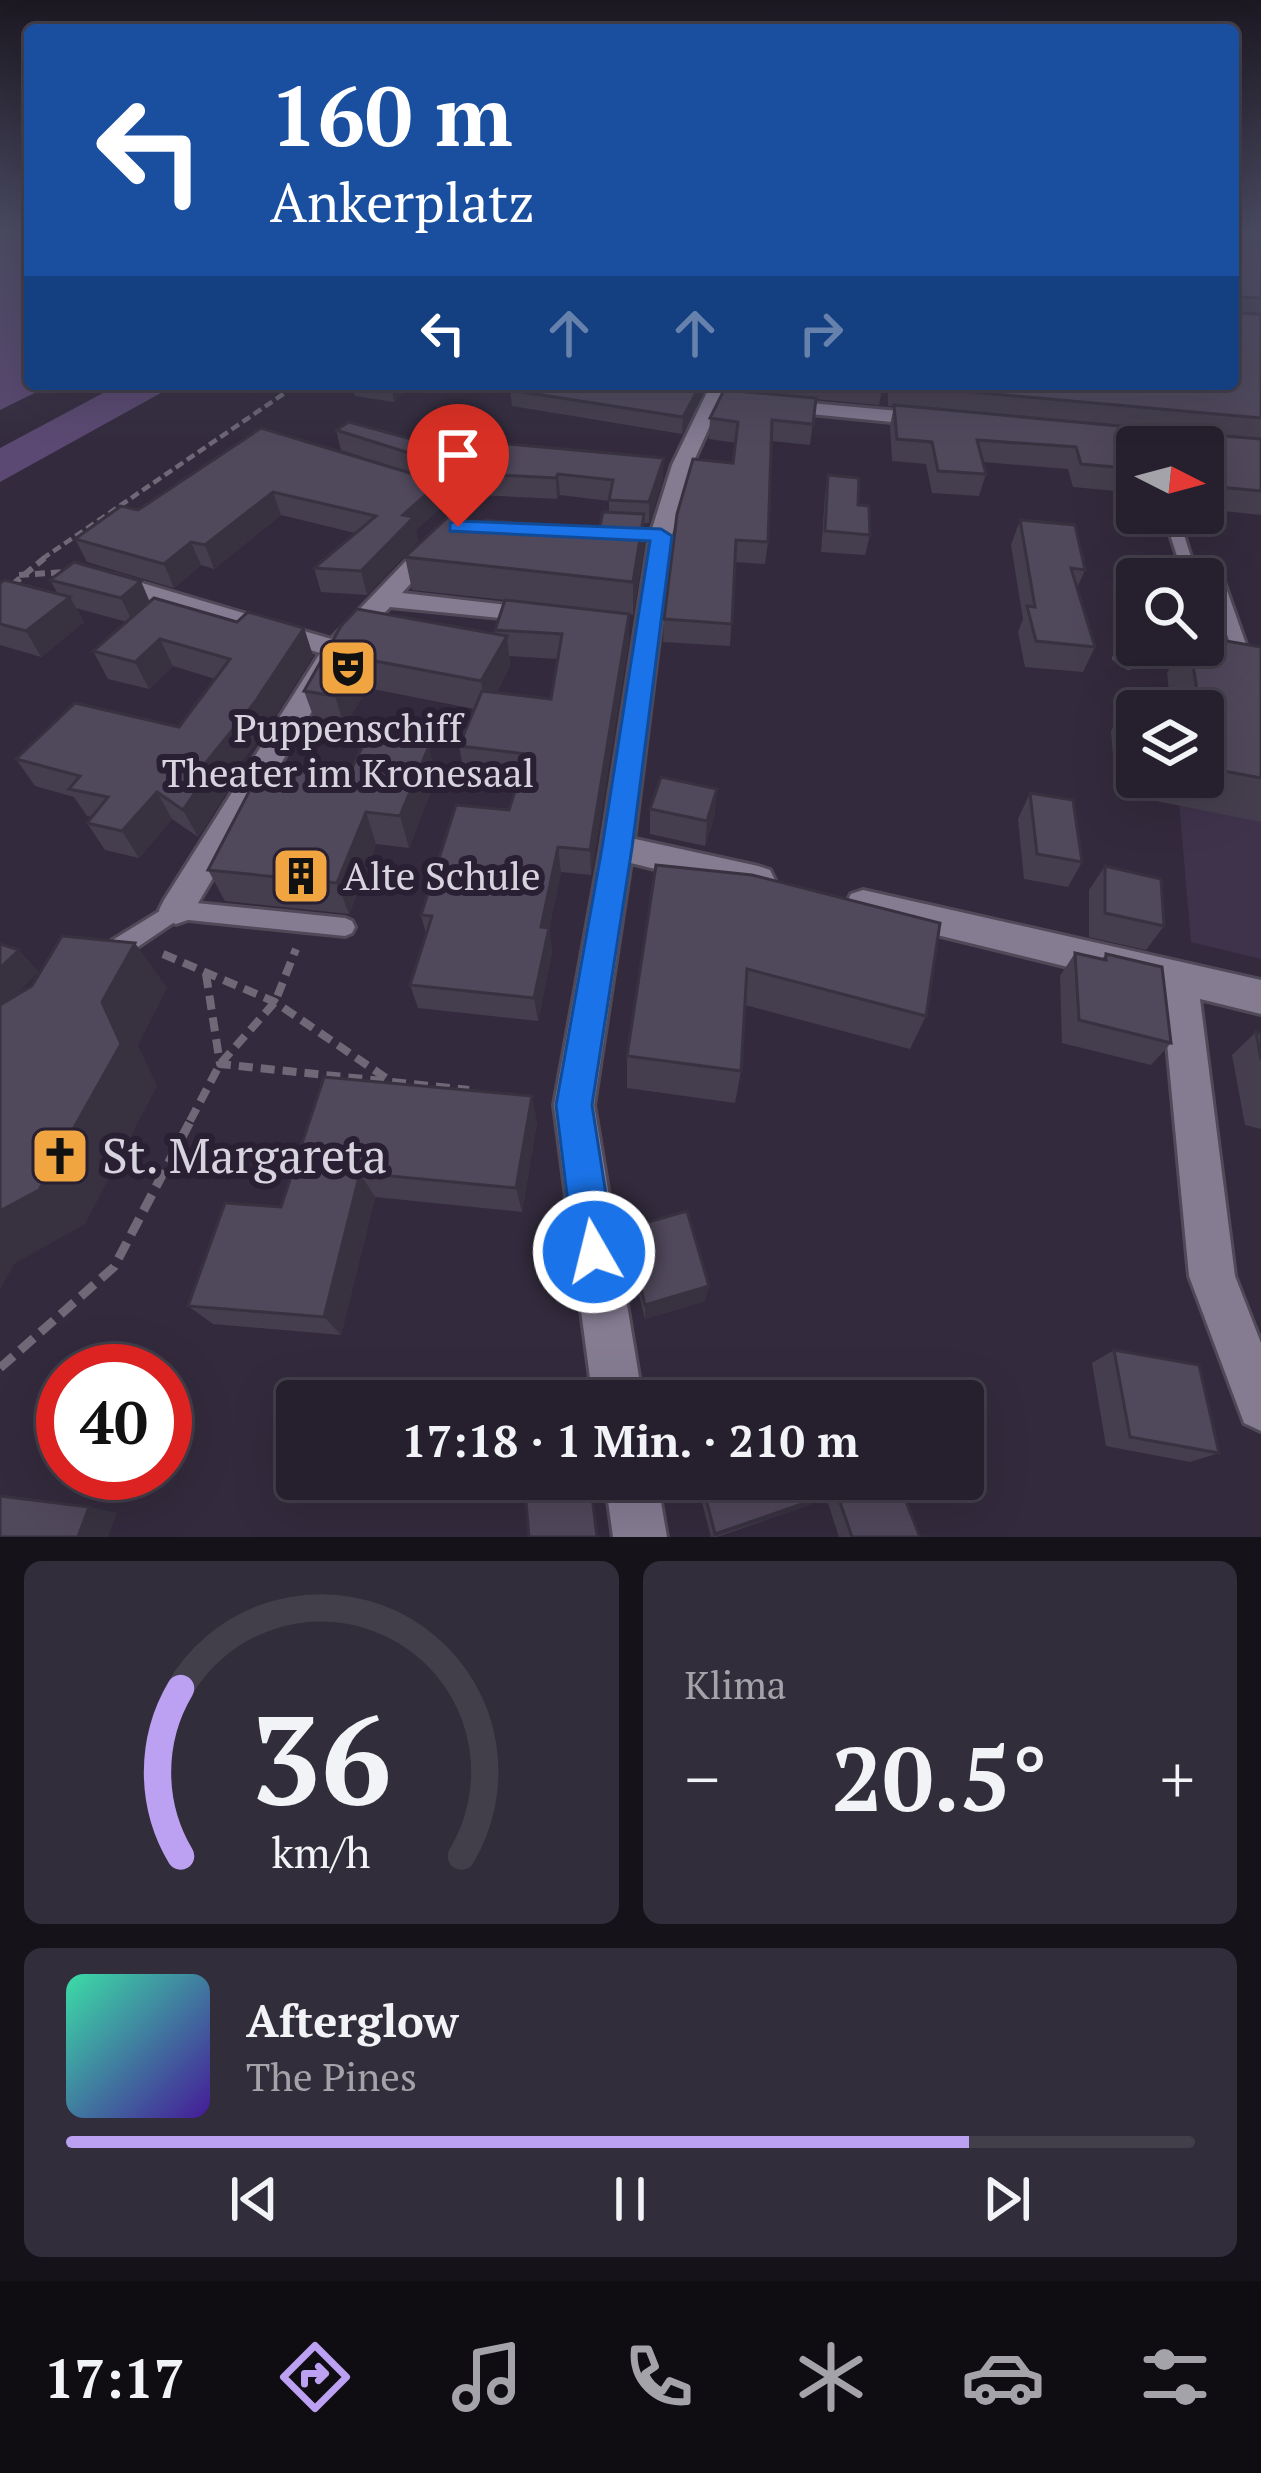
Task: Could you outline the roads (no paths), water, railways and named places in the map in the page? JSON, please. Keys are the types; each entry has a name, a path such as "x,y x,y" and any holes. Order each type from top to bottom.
{"street":[{"path":"615,1380 574,1105 617,848 650,534 719,391"},
{"path":"759,404 963,423"},
{"path":"379,473 466,500"},
{"path":"176,910 335,649 448,533"},
{"path":"76,571 335,649"},
{"path":"387,599 577,621"},
{"path":"1224,664 1254,670"},
{"path":"617,848 1261,997"},
{"path":"1179,978 1212,1276 1261,1406"},
{"path":"634,1500 640,1537"}],"lane":[{"path":"1176,534 1186,562 1217,582 1254,670"},
{"path":"82,971 176,910 345,927"}],"place":[{"name":"Puppenschiff Theater im Kronesaal","path":"348,668"},
{"name":"Alte Schule","path":"301,876"},
{"name":"St. Margareta","path":"60,1156"}]}
